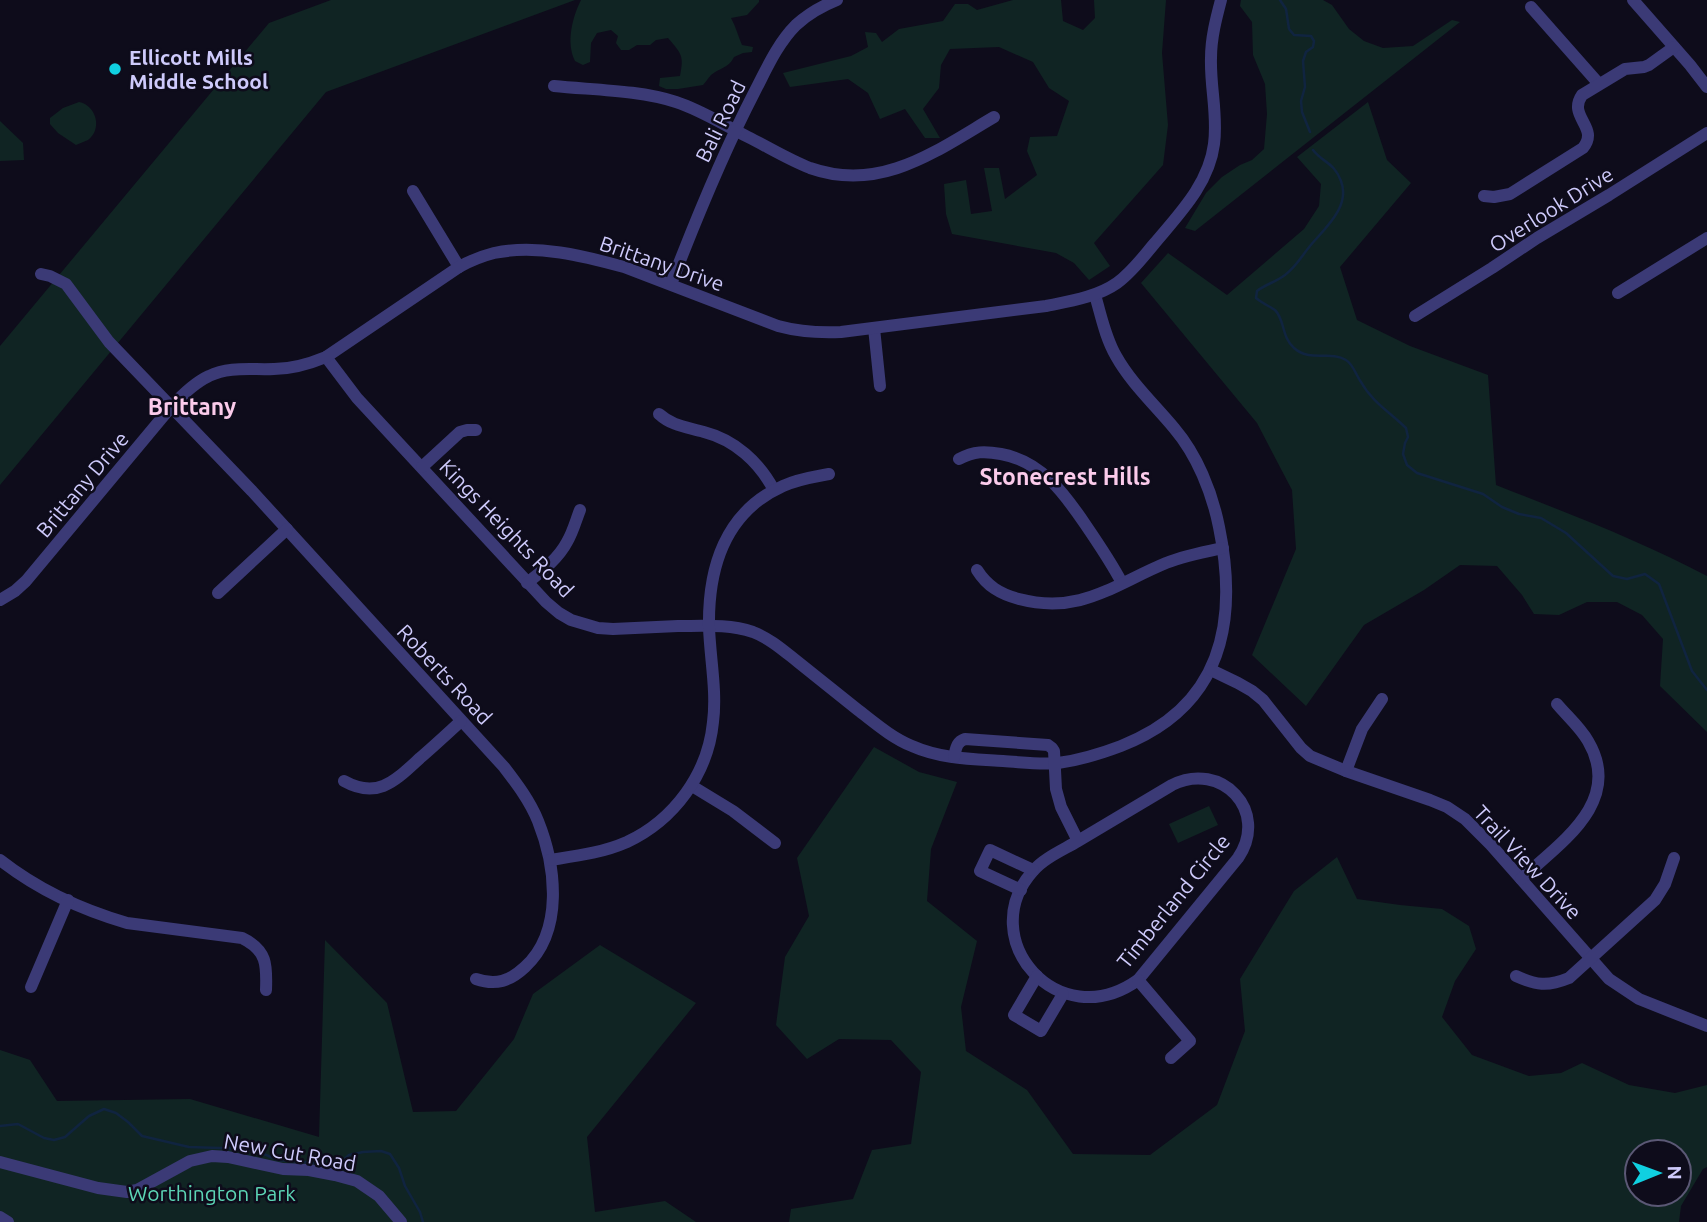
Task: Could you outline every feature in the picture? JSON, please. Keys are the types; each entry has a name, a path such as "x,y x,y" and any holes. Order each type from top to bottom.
{"street":[{"name":"Bali Road","path":"671,284 699,211 735,131 776,52 808,15 837,0"},
{"name":"Brittany Drive","path":"0,600 26,581 183,394 210,375 223,371 293,368 326,356 459,267 481,257 496,253 535,251 600,260 671,284 778,326 797,332 818,334 1046,306 1095,295 1117,283 1135,267 1193,197 1206,172 1214,145 1211,58 1221,0"},
{"path":"1633,0 1707,87"},
{"path":"1531,8 1599,84"},
{"path":"1484,197 1510,194 1583,148 1589,134 1577,110 1579,99 1625,69 1650,65 1674,47"},
{"path":"554,86 676,101 808,167 837,175 869,174 905,166 994,117"},
{"name":"Overlook Drive","path":"1415,316 1707,133"},
{"path":"413,191 459,267"},
{"path":"1618,293 1707,238"},
{"name":"Roberts Road","path":"41,274 66,284 109,342 287,529 504,766 520,787 538,819 550,860 551,916 545,939 527,966 508,979 492,983 476,979"},
{"name":"Kings Heights Road","path":"326,356 357,398 527,583 559,613 591,626 612,629 709,625 743,629 767,639 879,727 912,747 954,757 1055,763 1098,754 1153,731 1169,720 1187,705 1200,688 1220,649 1224,625 1226,600 1223,548 1211,498 1202,475 1177,431 1117,358 1107,338 1095,295"},
{"path":"874,328 880,386"},
{"path":"659,414 673,424 716,435 743,452 766,475 774,490"},
{"path":"422,467 460,432 476,430"},
{"path":"960,459 979,452 1007,455 1035,467 1061,490 1088,527 1122,583"},
{"path":"550,860 596,852 629,841 670,812 692,786 707,751 713,722 710,593 712,576 722,547 731,530 760,499 798,480 829,474"},
{"path":"527,583 553,561 567,542 580,510"},
{"path":"218,593 287,529"},
{"path":"977,570 990,587 1015,598 1034,603 1074,603 1094,597 1169,562 1223,548"},
{"name":"Trail View Drive","path":"1210,670 1252,691 1263,700 1310,756 1447,807 1465,819 1609,979 1639,999 1707,1026"},
{"path":"1346,771 1362,729 1382,699"},
{"path":"1521,879 1580,825 1593,805 1596,794 1598,780 1594,754 1583,733 1557,704"},
{"path":"344,781 368,789 389,785 461,721"},
{"path":"954,757 957,744 965,740 1052,747 1056,789 1061,807 1078,841"},
{"name":"Timberland Circle","path":"1204,778 1226,786 1236,794 1247,815 1249,827 1245,848 1138,980 1106,996 1091,998 1063,993 1037,976 1022,958 1017,947 1013,918 1021,890 1033,870 1181,780 1204,778"},
{"path":"692,786 733,811 775,843"},
{"path":"1021,890 980,871 990,850 1033,870"},
{"path":"1516,976 1540,984 1557,983 1569,978 1655,900 1665,884 1674,858"},
{"path":"0,860 25,877 90,911 127,923 242,938 251,942 263,957 267,973 266,990"},
{"path":"31,987 68,900"},
{"path":"1037,976 1014,1015 1041,1031 1063,993"},
{"path":"1138,980 1190,1041 1171,1058"},
{"name":"New Cut Road","path":"0,1162 98,1188 127,1192 137,1190 190,1161 212,1156 228,1157 357,1181 379,1196 401,1222"},
{"path":"0,1217 8,1222"}],"green space":[{"path":"331,0 575,0 326,92 0,485 0,346 269,23"},
{"path":"581,0 759,0 747,15 731,18 742,45 753,47 752,52 734,57 703,85 666,89 659,86 660,78 680,76 682,64 679,52 668,38 656,40 650,45 637,45 629,50 621,50 616,43 618,36 611,30 597,33 591,43 590,62 583,65 575,61 571,46 573,22"},
{"path":"1013,0 1061,0 1063,21 1083,30 1095,18 1094,0 1166,0 1162,53 1168,125 1163,165 1094,243 1110,266 1089,280 1074,263 1056,253 952,234 946,214 944,184 966,180 971,214 992,211 984,168 999,168 1005,199 1037,175 1027,151 1030,137 1057,136 1069,101 1049,88 1033,62 999,47 950,49 941,65 939,88 923,109 940,138 925,138 905,109 880,119 868,93 848,79 790,87 783,73 851,56 868,47 865,32 876,33 882,42 899,29 943,21 955,4 968,4 977,10"},
{"path":"1241,0 1323,0 1332,5 1349,29 1364,41 1383,48 1413,46 1452,20 1460,22 1195,231 1185,228 1206,193 1222,177 1252,160 1264,149 1267,114 1265,84 1253,55 1252,22 1240,6"},
{"path":"79,102 90,108 96,124 93,135 76,145 58,133 50,124 50,118 63,108"},
{"path":"1368,102 1387,160 1411,183 1340,267 1357,320 1410,346 1488,375 1496,485 1629,539 1707,576 1707,732 1660,686 1663,639 1642,615 1617,602 1587,602 1559,615 1534,614 1497,566 1460,565 1424,590 1364,625 1306,706 1252,655 1296,549 1292,490 1257,423 1141,283 1168,253 1227,295 1304,229 1319,206 1321,184 1297,157"},
{"path":"0,121 23,143 24,160 0,161"},
{"path":"874,747 919,772 957,782 931,849 927,901 977,941 961,1007 966,1051 1027,1090 1073,1154 1150,1155 1217,1105 1245,1031 1240,979 1294,891 1337,857 1357,899 1442,909 1469,926 1476,949 1455,981 1442,1017 1472,1055 1529,1076 1561,1073 1582,1063 1629,1085 1675,1093 1707,1085 1707,1167 1693,1186 1693,1138 1623,1138 1623,1208 1681,1208 1679,1222 789,1222 791,1209 853,1199 872,1150 911,1144 921,1072 891,1040 839,1039 807,1059 776,1025 785,957 809,916 797,858"},
{"path":"1209,806 1218,825 1178,843 1169,824"},
{"name":"Worthington Park","path":"325,940 387,1003 413,1112 456,1111 514,1039 533,994 600,945 696,1003 587,1137 595,1212 665,1201 696,1222 0,1222 0,1050 30,1060 57,1101 190,1099 319,1137"}],"waterway":[{"path":"1280,0 1286,9 1289,29 1294,35 1311,36 1314,41 1303,61 1305,87 1301,101 1302,112 1310,132"},
{"path":"1313,150 1332,166 1341,181 1343,191 1339,209 1293,268 1257,291 1256,298 1275,310 1294,348 1307,355 1340,357 1353,367 1371,396 1406,428 1408,437 1403,454 1407,465 1417,473 1483,494 1502,507 1519,514 1541,518 1566,533 1613,576 1627,579 1645,574 1659,584 1692,671 1707,690"},
{"path":"0,1126 18,1124 44,1138 54,1140 65,1137 89,1116 104,1109 116,1113 142,1136 189,1147 252,1149 278,1160 329,1164 340,1163 349,1155 381,1151 390,1154 399,1168 423,1222"}],"place":[{"name":"Ellicott Mills Middle School","path":"115,69"}],"district":[{"name":"Brittany","path":"192,406"},
{"name":"Stonecrest Hills","path":"1065,476"}]}
